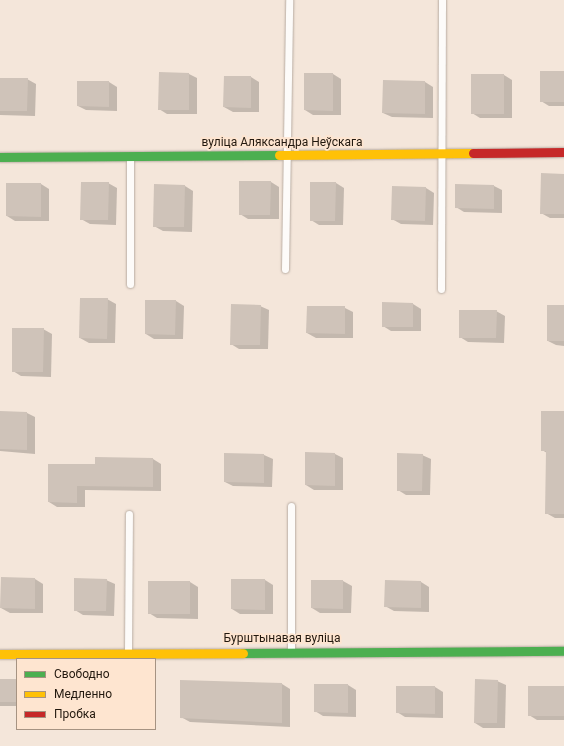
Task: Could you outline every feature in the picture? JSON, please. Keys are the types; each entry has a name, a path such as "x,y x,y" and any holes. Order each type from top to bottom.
{"street":[{"name":"вуліца Аляксандра Неўскага","path":"0,157 564,152"},
{"name":"Бурштынавая вуліца","path":"0,654 291,650 564,651"}],"lane":[{"path":"285,269 289,0"},
{"path":"441,289 440,154 442,0"},
{"path":"130,156 130,284"},
{"path":"291,506 291,650"},
{"path":"128,652 129,514"}],"building":[{"path":"540,71 564,71 564,102 540,102"},
{"path":"159,72 189,73 189,110 158,110"},
{"path":"304,73 333,73 333,111 304,110"},
{"path":"471,74 504,74 504,114 471,114"},
{"path":"224,76 251,76 251,108 223,107"},
{"path":"0,78 28,78 27,111 0,111"},
{"path":"383,80 425,81 425,114 382,113"},
{"path":"77,81 109,81 109,107 77,106"},
{"path":"541,173 564,174 564,214 540,214"},
{"path":"239,181 271,181 270,215 239,215"},
{"path":"81,182 109,182 108,220 80,220"},
{"path":"310,182 336,182 335,221 310,221"},
{"path":"6,183 41,183 41,217 6,216"},
{"path":"154,184 185,185 184,227 153,227"},
{"path":"455,184 494,185 494,209 455,208"},
{"path":"392,186 426,187 425,221 391,220"},
{"path":"80,298 108,298 107,339 79,338"},
{"path":"145,300 176,300 175,335 145,334"},
{"path":"382,302 413,303 413,327 382,327"},
{"path":"231,304 261,305 260,345 230,345"},
{"path":"547,305 564,305 564,341 547,341"},
{"path":"307,306 345,306 345,334 306,333"},
{"path":"459,310 497,310 496,338 459,338"},
{"path":"12,328 44,328 43,372 12,372"},
{"path":"0,411 27,412 27,450 0,449"},
{"path":"541,411 564,411 564,514 545,514 546,451 541,451"},
{"path":"305,452 335,453 335,486 305,485"},
{"path":"224,453 264,454 264,483 224,482"},
{"path":"397,453 423,454 422,491 397,491"},
{"path":"95,457 153,458 153,487 77,486 77,503 48,502 48,464 95,464"},
{"path":"1,577 35,578 35,609 0,608"},
{"path":"74,578 107,579 106,611 74,611"},
{"path":"231,579 265,579 265,610 231,609"},
{"path":"311,580 343,580 343,609 311,608"},
{"path":"385,580 421,581 421,608 384,607"},
{"path":"148,581 190,581 190,614 148,614"},
{"path":"0,679 16,679 16,702 0,702"},
{"path":"475,679 498,680 497,723 474,723"},
{"path":"180,680 282,683 282,723 180,718"},
{"path":"314,684 348,684 348,713 314,712"},
{"path":"396,686 435,686 435,714 396,713"},
{"path":"528,686 564,686 564,716 528,716"}],"traffic: fast":[{"path":"0,157 279,155"},
{"path":"243,653 564,651"}],"traffic: slow":[{"path":"279,155 473,153"},
{"path":"0,654 243,653"}],"traffic: jam":[{"path":"473,153 564,152"}]}
